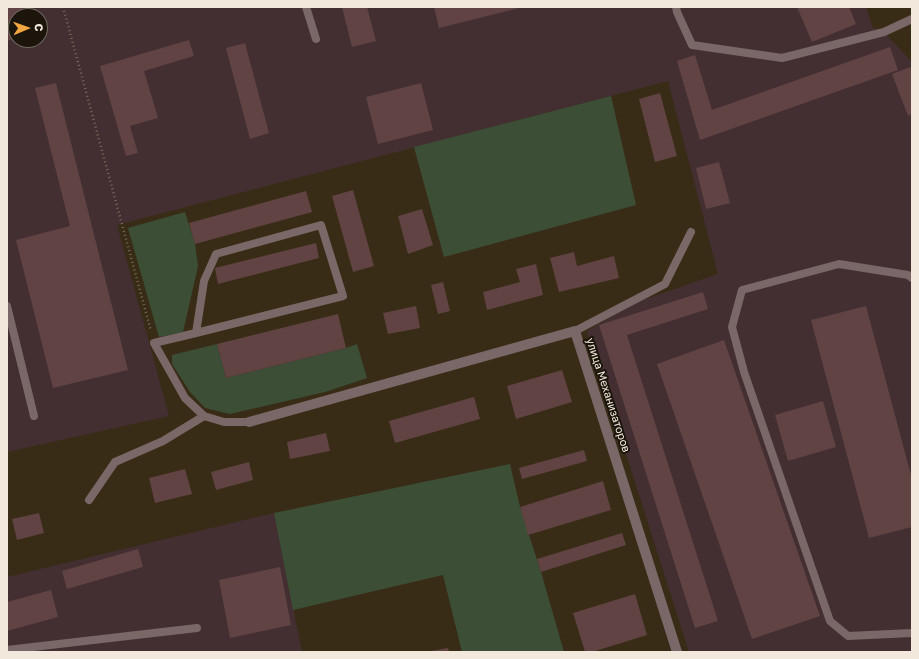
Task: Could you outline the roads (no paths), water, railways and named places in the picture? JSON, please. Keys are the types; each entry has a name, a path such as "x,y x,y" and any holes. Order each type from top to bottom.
{"street":[{"name":"улица Механизаторов","path":"249,422 575,331 677,652"}],"lane":[{"path":"306,7 316,39"},
{"path":"676,7 692,45 782,58 884,32 912,19"},
{"path":"196,333 204,281 216,254 321,225 343,296 196,333 154,343 185,398 204,416 224,422 249,422"},
{"path":"575,331 665,284 691,232"},
{"path":"912,278 908,275 839,264 742,290 732,327 744,372 830,621 848,636 912,633"},
{"path":"7,306 34,416"},
{"path":"89,500 115,462 163,441 204,416"},
{"path":"7,650 197,628"}]}
